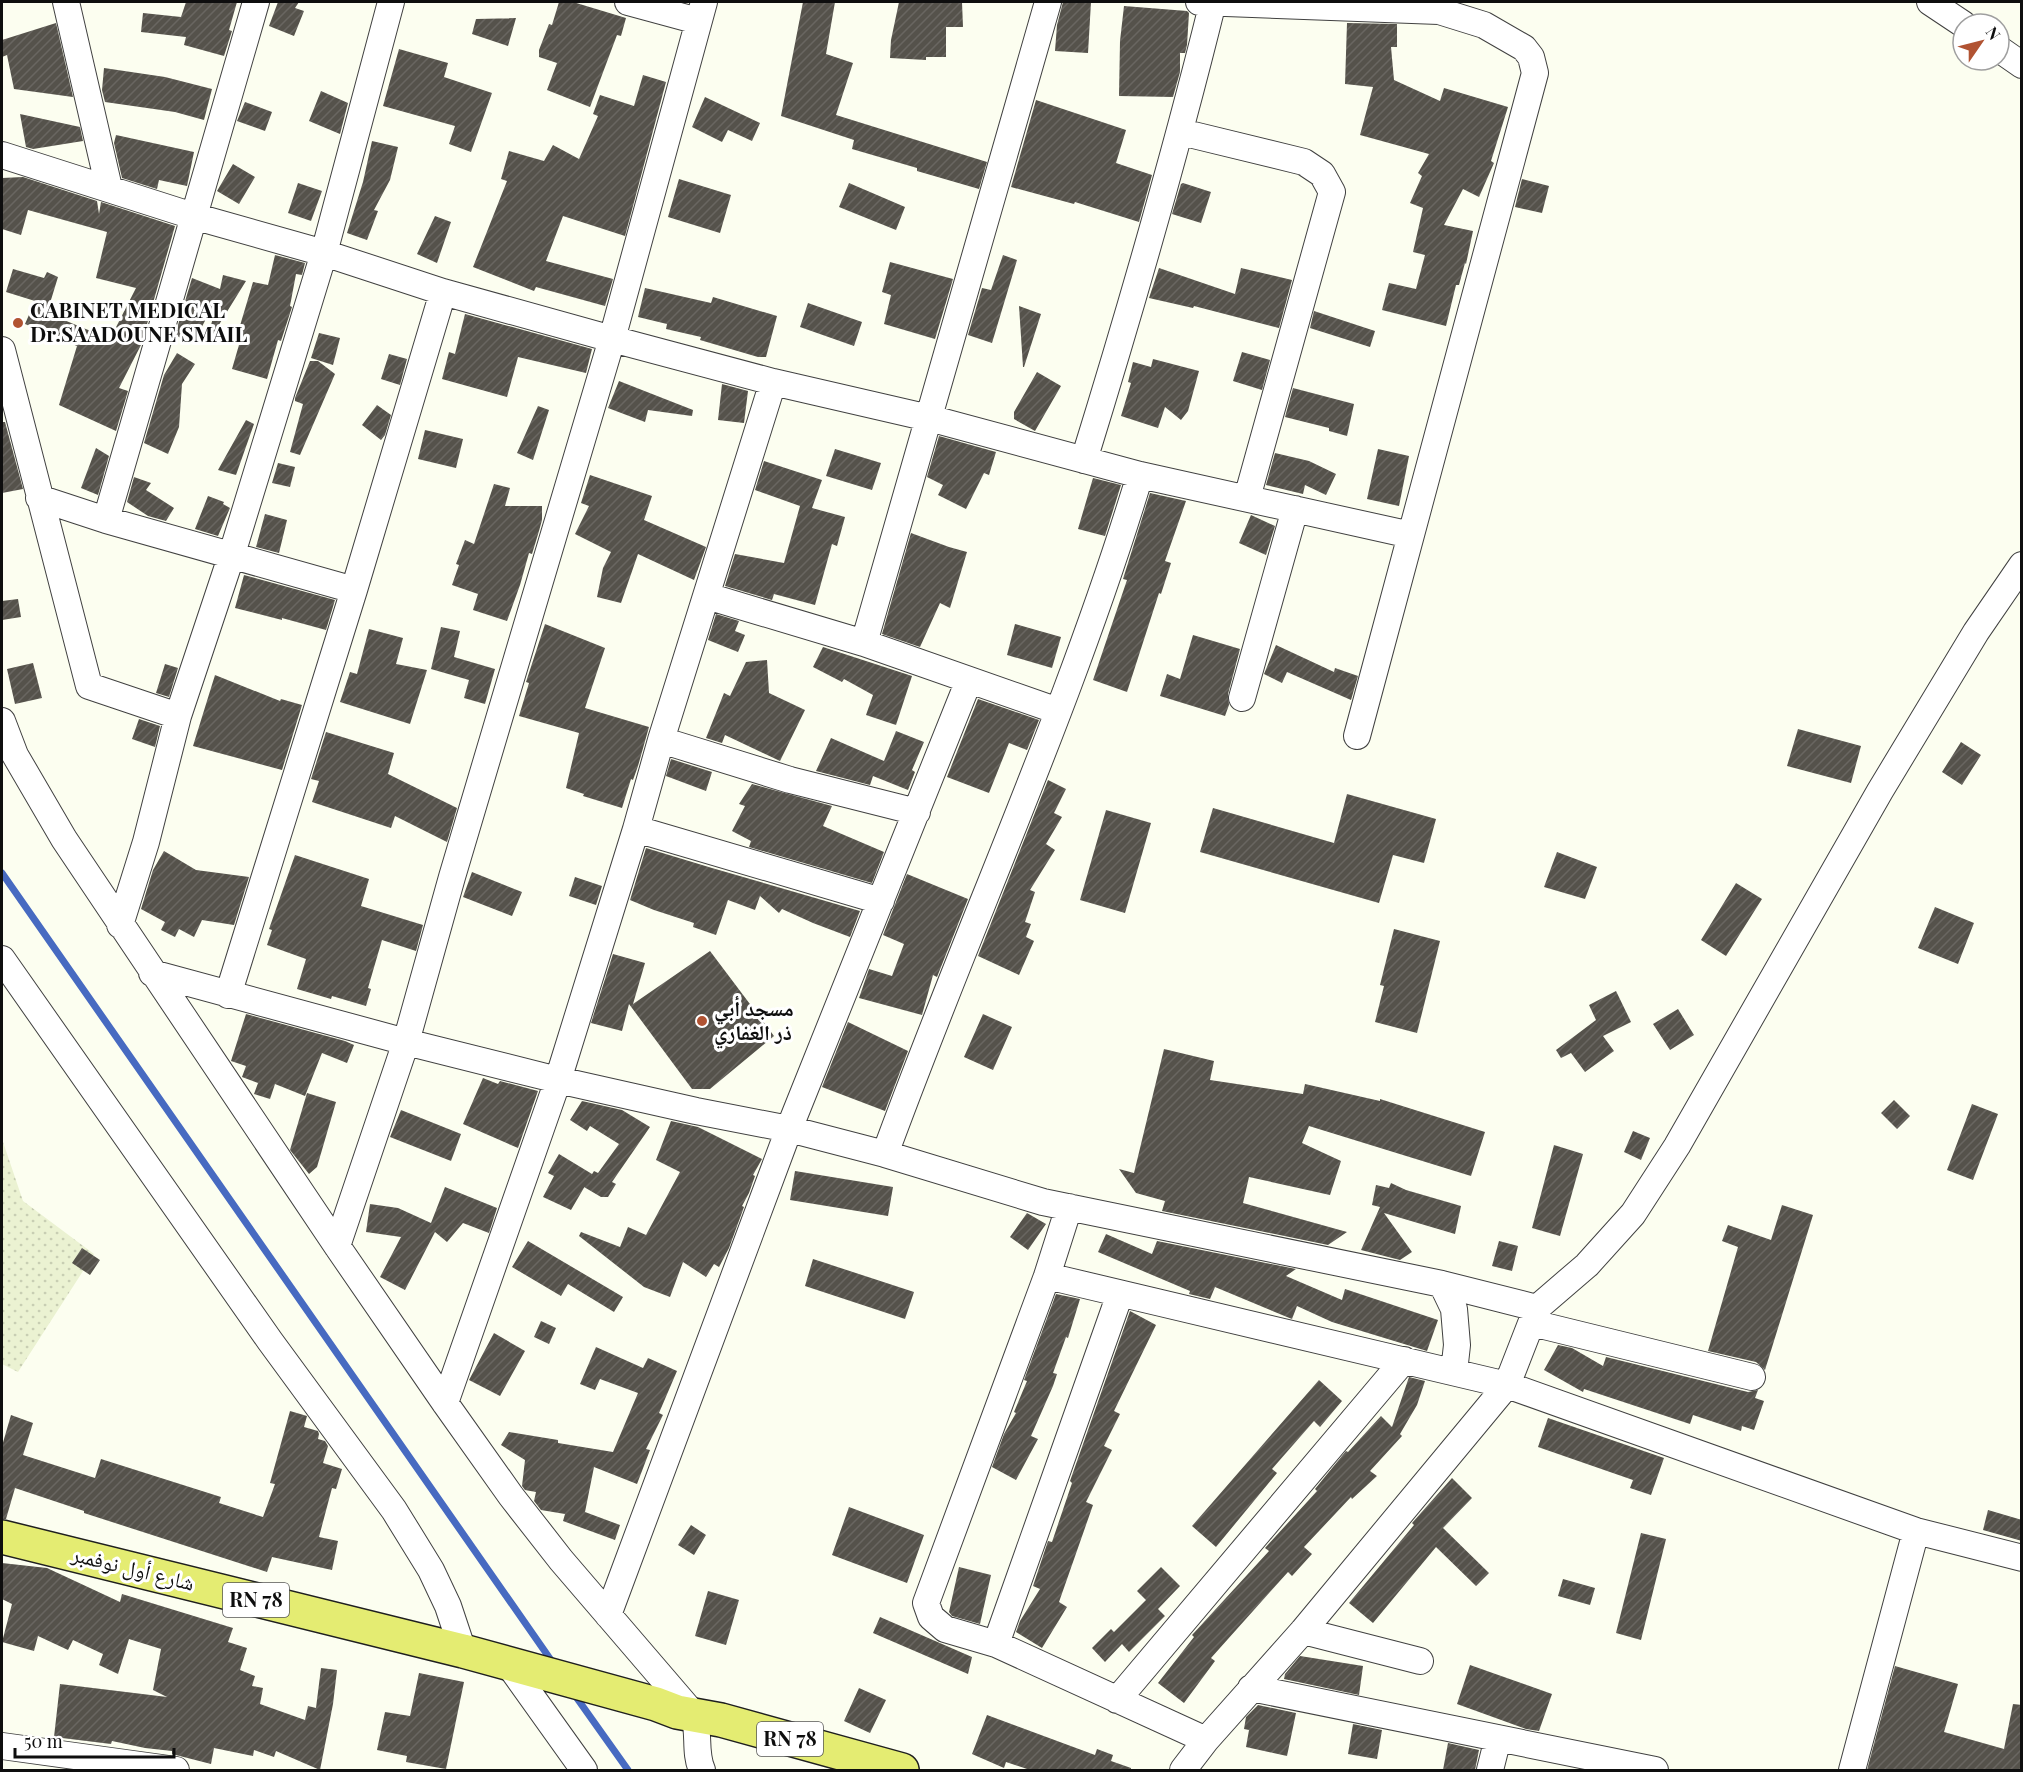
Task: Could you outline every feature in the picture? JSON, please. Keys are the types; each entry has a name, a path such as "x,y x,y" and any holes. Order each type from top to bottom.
{"main road":[{"name":"شارع أول نوفمبر","path":"2,1537 463,1651 509,1665"},
{"name":"RN 78","path":"509,1665 681,1714 721,1720 902,1770"},
{"name":"RN 78","path":"681,1714 716,1736 832,1770"}],"street":[{"path":"66,2 109,188"},
{"path":"106,519 256,2"},
{"path":"120,925 146,842 178,716 231,557 324,253 391,2"},
{"path":"337,1246 406,1042 452,877 612,339 701,11 628,2"},
{"path":"864,642 1048,2"},
{"path":"1084,460 1132,305 1181,132 1209,2 1383,5 1439,11 1484,25 1524,48 1531,57 1535,73 1357,736"},
{"path":"1930,2 1951,16"},
{"path":"1181,132 1304,162 1322,174 1332,192 1247,498"},
{"path":"2,155 193,216 324,253 442,292 612,339 773,382 929,418 1140,475 1411,535"},
{"path":"228,995 354,590 442,292"},
{"path":"2,350 89,686 178,716"},
{"path":"445,1403 558,1080 773,382"},
{"path":"885,1154 921,1055 1058,711 1140,475"},
{"path":"39,498 231,557 354,590"},
{"path":"1242,698 1295,509"},
{"path":"1183,1770 1206,1740 1303,1631 1507,1385 1534,1315 1587,1265 1633,1214 1677,1146 1886,781 1976,632 2022,565"},
{"path":"707,596 864,642 1058,711"},
{"path":"608,1615 789,1129 969,680"},
{"path":"2,722 15,755 64,839 120,925 337,1246 511,1496 608,1615 681,1714 702,1770"},
{"path":"661,740 790,780 917,812"},
{"path":"636,828 881,901"},
{"path":"2,959 270,1341 394,1510 431,1570 448,1606 463,1651"},
{"path":"152,972 228,995 558,1080 789,1129 885,1154 1043,1202 1442,1284 1534,1315 1752,1377"},
{"path":"1069,1207 1047,1276 926,1603 931,1617 945,1629 996,1644 1206,1740"},
{"path":"1047,1276 1507,1385 1916,1531 2022,1558"},
{"path":"1442,1284 1454,1309 1457,1345 1454,1372"},
{"path":"996,1644 1120,1294"},
{"path":"1117,1700 1404,1360"},
{"path":"1852,1770 1916,1531"},
{"path":"1303,1631 1420,1661"},
{"path":"509,1665 584,1770"},
{"path":"1251,1688 1655,1770"},
{"path":"1490,1770 1498,1738"},
{"path":"2,1746 139,1768 176,1770"}],"green space":[{"path":"2,1139 23,1201 94,1254 18,1372 2,1364"}],"building":[{"path":"186,2 237,2 229,30 232,31 224,56 184,45 186,37 141,32 143,13 181,17"},
{"path":"278,2 299,2 295,8 304,11 294,36 269,26"},
{"path":"559,2 573,2 626,18 621,36 617,35 590,107 547,90 557,63 539,57 539,50 549,24 552,25"},
{"path":"803,2 835,2 826,54 853,63 836,115 987,162 979,189 852,149 854,140 781,116"},
{"path":"899,2 962,2 963,27 946,27 946,57 926,57 926,60 890,58 891,40"},
{"path":"1063,2 1091,2 1088,53 1055,51 1057,25"},
{"path":"1124,6 1189,13 1187,45 1185,53 1180,53 1180,72 1173,97 1119,96 1120,41"},
{"path":"516,18 508,46 472,34 476,19"},
{"path":"56,23 73,97 14,89 7,55 2,57 2,40"},
{"path":"1347,23 1397,24 1397,47 1391,47 1394,80 1440,101 1444,88 1508,107 1491,161 1494,163 1479,197 1463,189 1444,225 1473,231 1466,264 1459,285 1456,285 1446,326 1382,310 1389,283 1416,289 1425,255 1413,252 1423,208 1410,203 1422,176 1418,173 1429,154 1360,135 1373,87 1345,84"},
{"path":"399,49 448,63 444,77 492,93 471,152 449,144 455,126 383,106"},
{"path":"104,68 165,77 212,89 204,120 175,112 105,102 102,90"},
{"path":"643,75 666,82 625,236 563,216 546,261 613,279 605,306 536,287 534,291 473,267 507,181 501,179 509,151 544,161 553,145 579,159 598,116 593,114 600,95 634,106"},
{"path":"321,91 348,103 340,134 309,121"},
{"path":"705,97 760,123 752,141 728,130 722,142 692,127"},
{"path":"1036,100 1126,130 1116,163 1152,175 1139,222 1075,202 1074,204 1011,187"},
{"path":"245,102 272,112 265,131 237,121"},
{"path":"20,114 80,127 83,141 33,149 26,147"},
{"path":"116,135 194,152 187,186 159,180 157,189 122,178 114,143"},
{"path":"372,141 398,147 390,180 374,210 378,211 367,240 347,233 363,182"},
{"path":"233,164 255,177 239,204 217,191"},
{"path":"23,177 97,201 99,214 101,202 175,226 141,345 119,388 128,391 116,431 59,405 77,346 25,324 35,301 6,292 13,269 44,278 47,272 58,277 47,313 110,339 136,288 96,278 107,232 28,210 21,235 2,229 2,178"},
{"path":"679,179 731,195 720,233 668,217"},
{"path":"1522,179 1549,186 1542,213 1515,207"},
{"path":"298,183 322,191 311,221 288,213"},
{"path":"849,183 905,207 896,230 839,207"},
{"path":"1183,183 1211,192 1201,223 1172,214"},
{"path":"435,216 451,222 437,263 417,254"},
{"path":"275,255 305,263 302,275 296,274 290,306 292,307 281,341 278,340 267,379 232,369 243,331 239,329 253,282 268,285"},
{"path":"1003,255 1017,260 992,343 968,335 982,288 991,290"},
{"path":"890,262 953,279 935,339 884,324 891,295 882,292"},
{"path":"1159,268 1235,294 1241,268 1292,280 1279,328 1194,306 1193,308 1149,298"},
{"path":"223,275 246,281 212,336 209,334 213,317 208,315 193,344 175,335 192,278 220,289"},
{"path":"645,288 711,303 713,297 777,316 766,357 758,357 700,340 701,337 666,329 667,324 638,317"},
{"path":"808,303 862,322 854,346 800,327"},
{"path":"1019,306 1041,314 1024,367 1023,367"},
{"path":"1314,311 1375,331 1370,347 1310,328"},
{"path":"465,314 592,349 586,373 518,357 507,397 442,379 449,352 455,354"},
{"path":"319,333 340,338 333,365 311,358"},
{"path":"1242,352 1270,360 1262,390 1233,381"},
{"path":"177,353 195,364 182,384 179,427 168,454 144,443 164,375"},
{"path":"389,354 407,359 400,385 381,379"},
{"path":"1153,359 1199,371 1188,411 1181,420 1165,407 1158,428 1121,416 1131,383 1128,382 1133,362 1151,367"},
{"path":"310,361 318,361 335,374 300,455 290,452 303,404 295,401 295,398"},
{"path":"1037,372 1061,386 1035,431 1014,419 1014,412"},
{"path":"619,381 693,410 692,416 648,410 645,422 608,408"},
{"path":"722,384 748,391 744,423 718,420"},
{"path":"1293,388 1354,404 1347,436 1329,431 1329,428 1285,417"},
{"path":"377,405 391,415 385,435 381,440 362,425"},
{"path":"538,406 549,410 533,460 517,453"},
{"path":"246,420 254,424 236,475 218,470"},
{"path":"2,422 5,422 23,489 2,493"},
{"path":"425,430 463,439 456,468 418,459"},
{"path":"939,436 996,452 989,475 984,473 966,509 938,495 943,485 927,477"},
{"path":"96,448 109,456 98,495 81,488"},
{"path":"835,449 881,463 872,490 826,476"},
{"path":"1378,449 1409,456 1399,506 1367,499"},
{"path":"1275,453 1309,461 1336,474 1326,495 1305,485 1303,494 1266,485"},
{"path":"764,461 822,480 812,508 845,517 837,546 832,544 815,605 774,594 772,600 725,586 735,554 784,563 800,506 755,490"},
{"path":"278,463 295,467 290,487 272,483"},
{"path":"590,475 652,496 644,520 706,547 694,580 638,554 621,603 597,597 603,568 611,552 575,534 589,506 581,503"},
{"path":"134,477 151,483 146,490 174,508 166,521 148,516 127,502"},
{"path":"1093,478 1121,485 1105,536 1078,529"},
{"path":"494,484 510,488 505,506 542,506 542,520 532,554 529,553 507,621 473,610 478,594 452,585 459,565 456,564 465,540 474,544"},
{"path":"1150,493 1186,501 1165,561 1171,563 1127,692 1093,680 1127,580 1123,579"},
{"path":"208,496 224,502 223,504 230,508 218,536 195,529"},
{"path":"265,514 287,520 279,553 256,547"},
{"path":"1251,515 1275,526 1266,555 1239,543"},
{"path":"911,533 967,552 950,608 940,603 920,647 882,634"},
{"path":"244,575 335,600 326,630 235,608"},
{"path":"18,599 21,617 2,620 2,601"},
{"path":"716,614 739,621 735,631 745,635 738,652 708,640"},
{"path":"545,624 605,648 585,708 649,727 638,766 633,780 631,779 622,808 583,796 584,794 566,788 579,733 519,716 529,683 526,682"},
{"path":"1015,624 1061,637 1052,668 1007,655"},
{"path":"441,627 460,631 454,657 495,669 485,704 464,698 469,680 431,669"},
{"path":"369,629 403,638 396,664 427,670 410,724 340,702 350,672 357,674"},
{"path":"1193,635 1240,649 1228,694 1229,705 1225,716 1160,696 1167,674 1180,679"},
{"path":"1276,645 1334,672 1335,668 1358,676 1351,700 1287,672 1282,683 1264,674"},
{"path":"823,647 912,676 896,725 866,715 873,695 844,679 842,682 813,667"},
{"path":"767,660 769,693 805,710 780,761 725,735 722,743 706,738 724,693 730,696 746,662"},
{"path":"33,663 42,698 15,704 7,669"},
{"path":"165,664 178,668 169,697 156,693"},
{"path":"215,675 280,701 281,699 302,705 282,770 193,746"},
{"path":"978,699 1039,720 1027,750 1009,743 989,793 947,777"},
{"path":"139,719 160,726 155,747 132,739"},
{"path":"1798,729 1861,746 1851,783 1787,766"},
{"path":"896,731 924,742 912,770 915,772 908,790 873,776 870,785 816,771 831,738 884,761"},
{"path":"326,732 394,753 388,774 457,808 447,842 395,816 391,828 312,802 319,781 311,779"},
{"path":"1961,742 1981,755 1962,785 1942,772"},
{"path":"671,759 712,772 706,791 666,776"},
{"path":"1048,780 1066,789 1054,813 1062,817 1046,844 1055,850 1030,890 1035,892 1025,922 1031,924 1026,937 1034,941 1019,975 978,956"},
{"path":"752,784 832,806 823,826 884,852 872,883 749,847 751,841 732,831 745,806 739,804"},
{"path":"1347,794 1436,819 1424,863 1393,855 1379,903 1200,852 1213,808 1334,843"},
{"path":"1106,810 1151,823 1125,913 1080,900"},
{"path":"646,848 860,911 850,937 782,909 779,913 760,896 755,910 728,900 716,935 693,927 694,923 630,900"},
{"path":"164,851 196,870 249,877 234,925 202,920 194,937 179,929 175,937 161,930 165,922 141,909 153,870"},
{"path":"1557,852 1597,867 1585,899 1544,887"},
{"path":"295,855 369,879 361,906 423,925 416,951 382,940 368,988 371,989 366,1006 297,989 306,959 267,945 272,930 269,929"},
{"path":"472,872 522,892 512,916 463,897"},
{"path":"907,874 968,899 937,977 933,975 922,1015 859,998 869,969 892,976 904,944 883,935"},
{"path":"575,877 602,886 596,905 569,896"},
{"path":"1736,883 1762,899 1726,956 1701,940"},
{"path":"1935,907 1974,923 1958,964 1918,948"},
{"path":"1394,929 1440,941 1417,1033 1375,1022 1384,986 1380,985"},
{"name":"مسجد أبي ذر الغفاري","path":"710,951 774,1036 710,1089 692,1089 629,1004 622,1031 591,1023 613,954 645,963 633,1004"},
{"path":"1616,991 1631,1022 1603,1036 1614,1051 1585,1072 1571,1053 1561,1058 1556,1050 1596,1020 1589,1005"},
{"path":"1678,1009 1694,1035 1670,1050 1653,1024"},
{"path":"246,1014 354,1045 347,1063 322,1053 305,1096 275,1084 270,1099 254,1094 258,1083 242,1077 246,1066 231,1061"},
{"path":"983,1014 1012,1027 993,1070 964,1057"},
{"path":"848,1022 908,1051 885,1111 822,1087"},
{"path":"1164,1049 1214,1061 1210,1080 1303,1094 1305,1084 1380,1101 1380,1099 1485,1132 1471,1176 1309,1126 1302,1143 1341,1161 1330,1195 1249,1177 1243,1203 1347,1232 1328,1245 1162,1211 1165,1201 1136,1193 1119,1169 1134,1173"},
{"path":"483,1078 498,1084 500,1081 538,1091 518,1148 463,1124"},
{"path":"307,1093 336,1102 317,1167 309,1174 290,1150"},
{"path":"1894,1100 1910,1116 1897,1129 1881,1113"},
{"path":"582,1101 622,1110 650,1127 612,1182 616,1184 608,1197 601,1197 584,1187 594,1171 598,1173 619,1144 590,1126 587,1131 570,1120"},
{"path":"1972,1104 1998,1114 1973,1180 1947,1170"},
{"path":"401,1110 461,1134 451,1161 390,1137"},
{"path":"671,1121 698,1127 762,1159 753,1175 755,1176 742,1206 744,1207 729,1248 719,1267 714,1264 706,1277 683,1262 670,1297 644,1287 579,1236 581,1232 620,1247 628,1227 646,1235 680,1172 656,1160"},
{"path":"1633,1131 1650,1138 1641,1160 1624,1152"},
{"path":"1554,1145 1583,1154 1560,1236 1532,1228"},
{"path":"559,1154 592,1174 571,1210 543,1197 554,1176 548,1173"},
{"path":"795,1171 893,1187 888,1216 790,1200"},
{"path":"1391,1183 1406,1190 1461,1206 1455,1234 1384,1213 1412,1252 1400,1260 1361,1250 1380,1207 1372,1205 1376,1185 1389,1188"},
{"path":"445,1187 497,1208 489,1233 463,1223 447,1242 435,1232 405,1290 380,1277 401,1237 366,1232 370,1204 398,1208 431,1223"},
{"path":"1782,1205 1813,1215 1765,1370 1756,1362 1708,1351 1738,1247 1722,1241 1728,1225 1771,1240"},
{"path":"1027,1213 1046,1224 1028,1250 1010,1237"},
{"path":"1106,1234 1152,1254 1157,1241 1296,1269 1286,1276 1342,1300 1345,1289 1438,1320 1427,1351 1332,1322 1297,1306 1292,1319 1215,1287 1210,1299 1189,1294 1190,1291 1098,1252"},
{"path":"528,1241 623,1297 614,1312 568,1284 561,1296 512,1267"},
{"path":"1499,1241 1518,1246 1512,1271 1492,1266"},
{"path":"82,1248 100,1260 90,1275 72,1263"},
{"path":"813,1259 914,1292 905,1319 805,1286"},
{"path":"1056,1294 1080,1299 1068,1338 1066,1337 1053,1373 1057,1374 1053,1386 1031,1436 1038,1439 1016,1480 992,1467 1004,1434 1016,1413 1014,1412 1027,1381 1024,1380"},
{"path":"1130,1311 1156,1325 1114,1411 1120,1414 1104,1446 1112,1450 1086,1502 1093,1505 1059,1602 1067,1607 1042,1648 1016,1632 1020,1621 1040,1589 1033,1586 1048,1541 1052,1542 1072,1483 1070,1481"},
{"path":"541,1321 556,1328 549,1344 534,1337"},
{"path":"494,1333 525,1351 500,1396 469,1380"},
{"path":"1558,1345 1572,1348 1603,1366 1606,1357 1748,1392 1758,1390 1755,1398 1764,1401 1754,1430 1742,1426 1741,1431 1693,1415 1690,1424 1584,1389 1583,1392 1544,1370"},
{"path":"596,1347 643,1368 648,1358 677,1371 659,1413 663,1415 646,1449 650,1450 637,1484 594,1467 585,1512 620,1525 615,1540 563,1521 565,1514 541,1510 534,1501 536,1492 525,1490 522,1486 525,1460 501,1445 509,1432 613,1452 638,1393 600,1379 595,1390 580,1384"},
{"path":"1409,1377 1425,1381 1417,1405 1400,1434 1402,1436 1370,1471 1377,1476 1352,1499 1351,1497 1304,1547 1312,1554 1292,1576 1288,1572 1211,1658 1215,1661 1184,1703 1158,1683 1194,1637 1192,1635 1269,1551 1265,1548 1317,1491 1315,1489 1346,1451 1348,1452 1381,1416 1392,1427"},
{"path":"1319,1380 1342,1401 1320,1427 1314,1421 1272,1469 1277,1473 1216,1547 1192,1526"},
{"path":"290,1411 307,1416 304,1427 318,1431 318,1439 325,1441 328,1446 323,1463 342,1469 336,1489 332,1488 319,1537 338,1541 332,1570 272,1557 267,1572 84,1513 84,1511 15,1488 6,1519 2,1519 2,1446 11,1415 33,1423 23,1455 95,1478 101,1459 221,1497 219,1503 263,1517 275,1484 270,1483"},
{"path":"1548,1418 1664,1458 1651,1495 1630,1488 1633,1480 1538,1447"},
{"path":"1452,1478 1472,1498 1443,1528 1489,1573 1476,1586 1436,1547 1373,1623 1349,1603 1414,1525 1412,1523"},
{"path":"849,1507 924,1535 907,1583 832,1555"},
{"path":"1988,1510 2022,1520 2022,1541 1983,1530"},
{"path":"691,1525 706,1535 694,1555 678,1545"},
{"path":"1641,1533 1666,1539 1641,1640 1616,1633"},
{"path":"2,1563 47,1568 120,1602 122,1594 233,1628 228,1642 247,1648 240,1670 255,1676 252,1686 263,1688 260,1704 305,1720 308,1706 316,1708 321,1668 337,1670 320,1770 276,1751 274,1757 254,1750 253,1756 214,1748 211,1764 172,1754 172,1751 112,1741 111,1744 54,1737 60,1684 167,1697 153,1690 161,1649 129,1639 118,1674 99,1665 103,1654 73,1640 68,1650 38,1636 34,1651 2,1642 12,1604 2,1599"},
{"path":"959,1567 991,1575 980,1624 952,1616 949,1612"},
{"path":"1161,1567 1180,1586 1158,1609 1165,1616 1129,1652 1122,1644 1105,1662 1092,1648 1111,1629 1114,1632 1146,1600 1137,1591"},
{"path":"1563,1579 1595,1588 1590,1605 1558,1596"},
{"path":"708,1591 739,1600 726,1645 695,1636"},
{"path":"880,1617 972,1657 968,1674 873,1633"},
{"path":"1300,1656 1363,1666 1359,1695 1284,1679 1285,1674"},
{"path":"1470,1665 1552,1694 1539,1731 1526,1729 1457,1704"},
{"path":"1895,1666 1958,1684 1944,1732 2004,1749 2013,1704 2022,1705 2022,1770 1867,1770"},
{"path":"419,1673 464,1682 446,1769 406,1762 407,1756 377,1750 385,1712 410,1716"},
{"path":"859,1688 886,1700 870,1733 844,1721"},
{"path":"1258,1705 1296,1713 1287,1756 1246,1747 1249,1730 1244,1729 1246,1717"},
{"path":"987,1715 1095,1755 1097,1749 1113,1755 1111,1761 1131,1768 1131,1770 1030,1770 1006,1762 1004,1768 972,1754"},
{"path":"1353,1724 1382,1730 1377,1759 1348,1754"},
{"path":"1448,1743 1479,1750 1475,1770 1443,1770"}],"waterway":[{"path":"2,873 553,1663"},
{"path":"574,1694 628,1770"}],"place":[{"name":"CABINET MEDICAL Dr.SAADOUNE SMAIL","path":"18,323"},
{"name":"مسجد أبي ذر الغفاري","path":"702,1021"}]}
